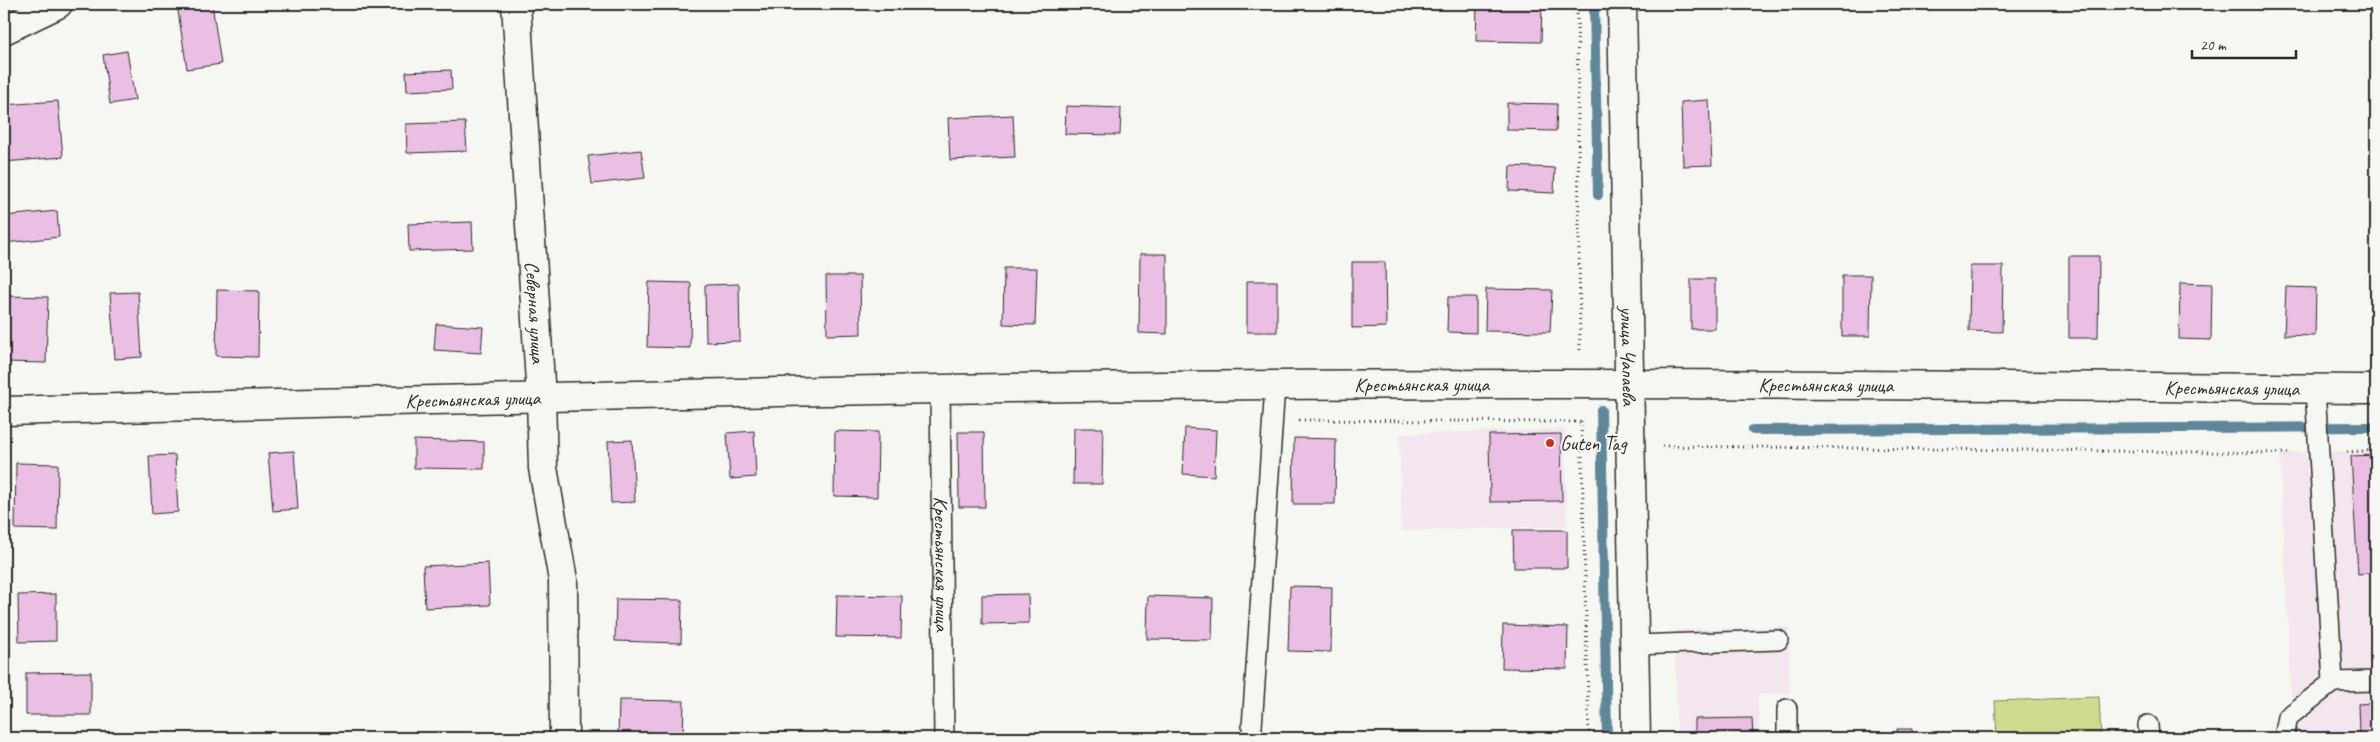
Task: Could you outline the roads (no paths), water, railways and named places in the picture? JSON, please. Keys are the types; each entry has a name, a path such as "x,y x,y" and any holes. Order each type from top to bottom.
{"street":[{"path":"19,18 58,4"},
{"name":"Северная улица","path":"516,4 541,398 543,468 563,580 564,738"},
{"name":"улица Чапаева","path":"1622,4 1636,738"},
{"name":"Крестьянская улица","path":"4,411 940,389 1275,385 1628,383 2376,389"}],"lane":[{"path":"1252,727 1275,385"},
{"path":"2315,388 2333,682"},
{"name":"Крестьянская улица","path":"940,389 944,738"},
{"path":"1634,645 1778,640"},
{"path":"2284,738 2288,717 2333,682 2376,681"},
{"path":"1787,709 1787,738"}],"waterway":[{"path":"1594,4 1598,195"},
{"path":"1601,410 1607,738"},
{"path":"1753,430 2376,427"}],"place":[{"name":"Guten Tag","path":"1550,443"}]}
